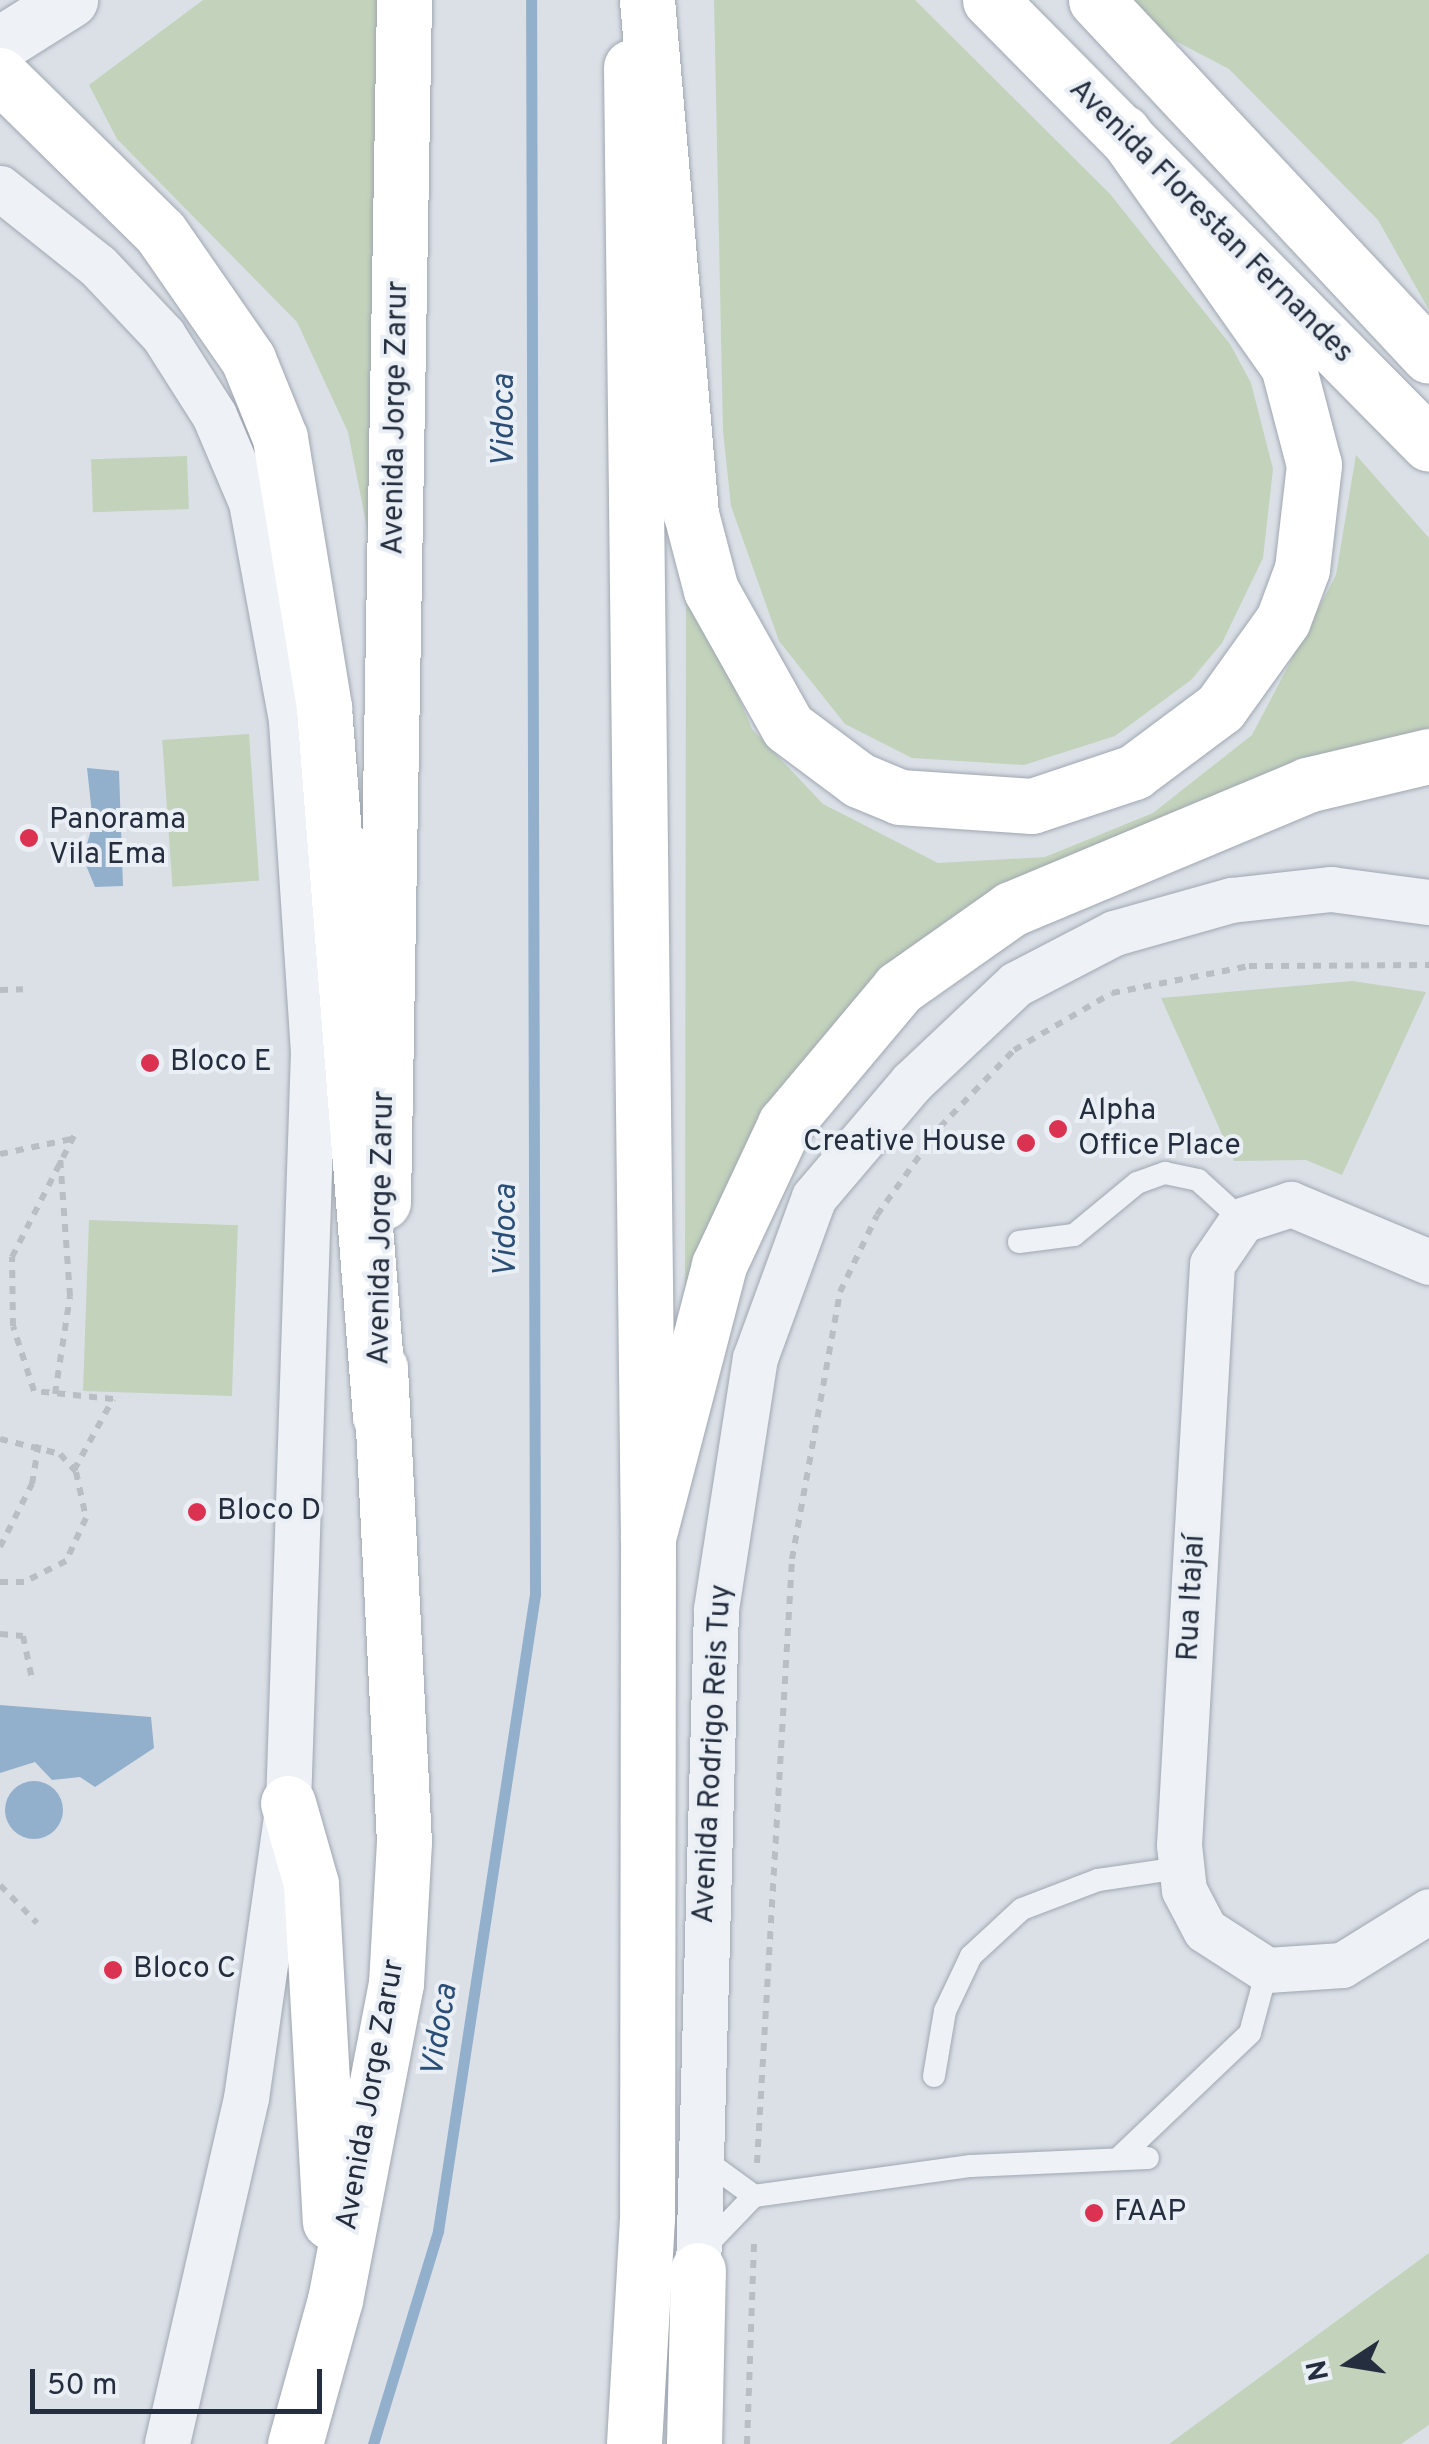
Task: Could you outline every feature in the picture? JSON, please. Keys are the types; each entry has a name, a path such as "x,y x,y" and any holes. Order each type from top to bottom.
{"main road":[{"name":"Avenida Jorge Zarur","path":"296,2444 335,2300 396,1984 404,1842 380,1417 404,0"},
{"path":"630,0 648,1538 648,2218 634,2444"},
{"path":"647,0 690,514 712,590 788,727 859,780 900,798 1032,806 1134,772 1232,694 1283,620 1302,570 1314,465 1288,366 1122,132"},
{"name":"Avenida Florestan Fernandes","path":"990,0 1429,444"},
{"name":"Avenida Florestan Fernandes","path":"1096,0 1429,356"},
{"path":"0,75 202,287 248,359 280,438 324,708 380,1417"},
{"path":"648,1538 720,1264 785,1124 899,988 1011,909 1307,785 1429,756"},
{"path":"288,1803 314,1918 335,2300"},
{"path":"694,2444 698,2270"}],"street":[{"path":"0,44 70,0"},
{"path":"0,188 98,266 163,335 244,485 272,594 291,720 313,1051 288,1803 246,2098 168,2444"},
{"name":"Avenida Rodrigo Reis Tuy","path":"698,2270 716,1609 754,1358 814,1196 912,1082 1016,984 1114,933 1232,900 1330,889 1429,902"},
{"path":"1242,1220 1274,1206 1308,1206 1429,1262"},
{"name":"Rua Itajaí","path":"1242,1220 1212,1264 1179,1868 1206,1930 1267,1970"},
{"path":"1267,1970 1342,1964 1429,1911"}],"lane":[{"path":"1019,1242 1074,1234 1137,1182 1165,1173 1198,1180 1242,1220"},
{"path":"934,2076 944,2011 972,1956 1022,1909 1098,1880 1179,1868"},
{"path":"1122,2156 1250,2033 1267,1970"},
{"path":"699,2152 721,2180 756,2186 1122,2156 1148,2158"},
{"path":"698,2270 717,2229 756,2186"}],"path":[{"path":"756,2186 792,1559 840,1292 877,1214 940,1128 1014,1050 1112,993 1249,966 1429,966"},
{"path":"0,990 23,989"},
{"path":"0,1154 26,1156 73,1136 60,1154 12,1257 13,1326 34,1391 113,1399 74,1470"},
{"path":"55,1394 70,1296 60,1154"},
{"path":"0,1438 40,1442 74,1470 85,1494 80,1541 47,1575 0,1582"},
{"path":"0,1547 32,1484 40,1442"},
{"path":"0,1634 23,1636 32,1679"},
{"path":"0,1886 37,1923"},
{"path":"747,2444 754,2233"}],"green space":[{"path":"203,0 393,0 372,553 348,432 297,322 117,139 89,85"},
{"path":"714,0 915,0 1110,194 1230,344 1251,383 1273,469 1263,558 1222,643 1191,680 1115,736 1024,765 912,758 845,724 779,641 731,506 723,431"},
{"path":"1131,0 1429,0 1429,310 1378,220 1229,69 1166,36"},
{"path":"1356,455 1429,538 1429,736 875,993 685,1320 686,569 752,729 823,804 938,863 1045,857 1153,813 1252,735 1336,575"},
{"path":"187,456 189,509 93,512 91,459"},
{"path":"249,734 259,881 172,887 162,740"},
{"path":"1352,981 1426,992 1342,1175 1306,1160 1234,1161 1161,998"},
{"path":"89,1220 238,1225 232,1396 83,1391"},
{"path":"1429,2253 1429,2425 1401,2444 1169,2444"}],"water":[{"path":"87,768 119,771 123,886 95,887 83,858 93,823"},
{"path":"0,1705 151,1717 154,1748 95,1787 80,1777 52,1780 35,1762 0,1773"},
{"path":"34,1781 55,1789 63,1810 55,1831 34,1839 13,1831 5,1810 13,1789"}],"waterway":[{"name":"Vidoca","path":"373,2444 438,2231 535,1594 531,0"}],"place":[{"name":"Panorama Vila Ema","path":"29,838"},
{"name":"Bloco E","path":"150,1063"},
{"name":"Alpha Office Place","path":"1058,1129"},
{"name":"Creative House","path":"1026,1143"},
{"name":"Bloco D","path":"197,1512"},
{"name":"Bloco C","path":"113,1970"},
{"name":"FAAP","path":"1094,2213"}]}
